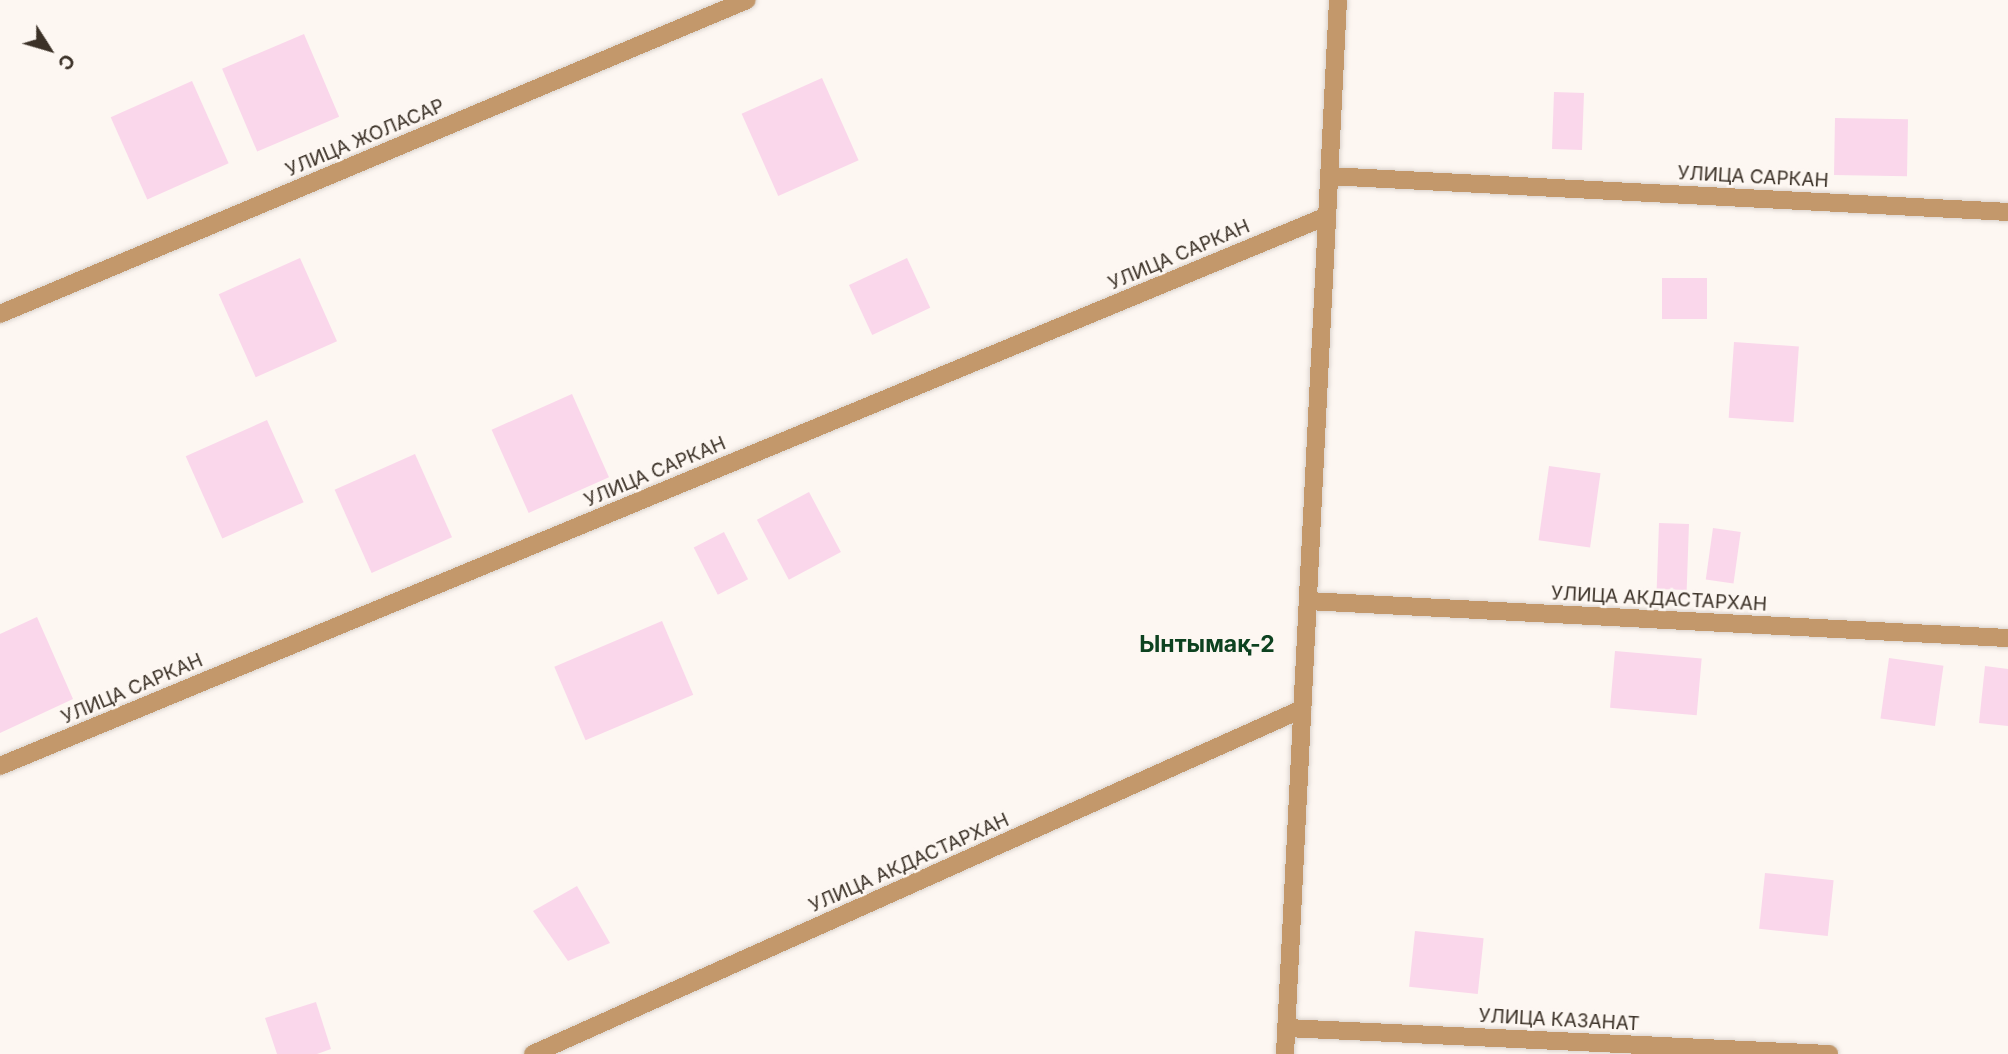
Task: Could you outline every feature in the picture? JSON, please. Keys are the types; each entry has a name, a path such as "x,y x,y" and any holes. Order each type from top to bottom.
{"street":[{"name":"УЛИЦА ЖОЛАСАР","path":"0,314 747,0"},
{"path":"1285,1054 1338,0"},
{"name":"УЛИЦА САРКАН","path":"1329,176 2008,212"},
{"name":"УЛИЦА САРКАН","path":"0,766 1327,216"},
{"name":"УЛИЦА АКДАСТАРХАН","path":"1308,601 2008,638"},
{"name":"УЛИЦА АКДАСТАРХАН","path":"533,1054 1302,709"},
{"name":"УЛИЦА КАЗАНАТ","path":"1287,1028 1829,1054"}],"building":[{"path":"304,34 339,117 257,152 222,69"},
{"path":"822,78 859,160 778,196 742,114"},
{"path":"192,81 229,163 147,199 111,117"},
{"path":"1554,92 1584,93 1582,150 1552,149"},
{"path":"1835,118 1908,119 1907,176 1834,175"},
{"path":"300,258 337,341 256,377 219,294"},
{"path":"907,258 930,308 872,335 849,285"},
{"path":"1662,278 1707,278 1707,319 1662,319"},
{"path":"1734,342 1799,347 1794,422 1729,418"},
{"path":"572,394 609,477 529,513 492,430"},
{"path":"267,420 304,502 222,538 186,456"},
{"path":"415,454 452,537 372,573 335,490"},
{"path":"1549,466 1600,473 1590,548 1539,540"},
{"path":"809,492 841,552 789,580 757,520"},
{"path":"1659,523 1689,524 1687,590 1657,589"},
{"path":"1713,528 1741,532 1733,583 1706,579"},
{"path":"724,532 748,579 718,595 694,547"},
{"path":"37,617 73,699 0,733 0,634"},
{"path":"662,621 693,695 586,740 554,667"},
{"path":"1615,651 1702,659 1697,715 1610,708"},
{"path":"1889,658 1943,666 1935,726 1881,718"},
{"path":"1985,666 2008,669 2008,726 1979,723"},
{"path":"1765,873 1834,880 1828,936 1759,929"},
{"path":"577,886 610,943 568,961 533,911"},
{"path":"1415,931 1484,938 1478,994 1409,987"},
{"path":"316,1002 331,1049 317,1054 277,1054 265,1018"}],"district":[{"name":"Ынтымақ-2","path":"1207,644"}]}
